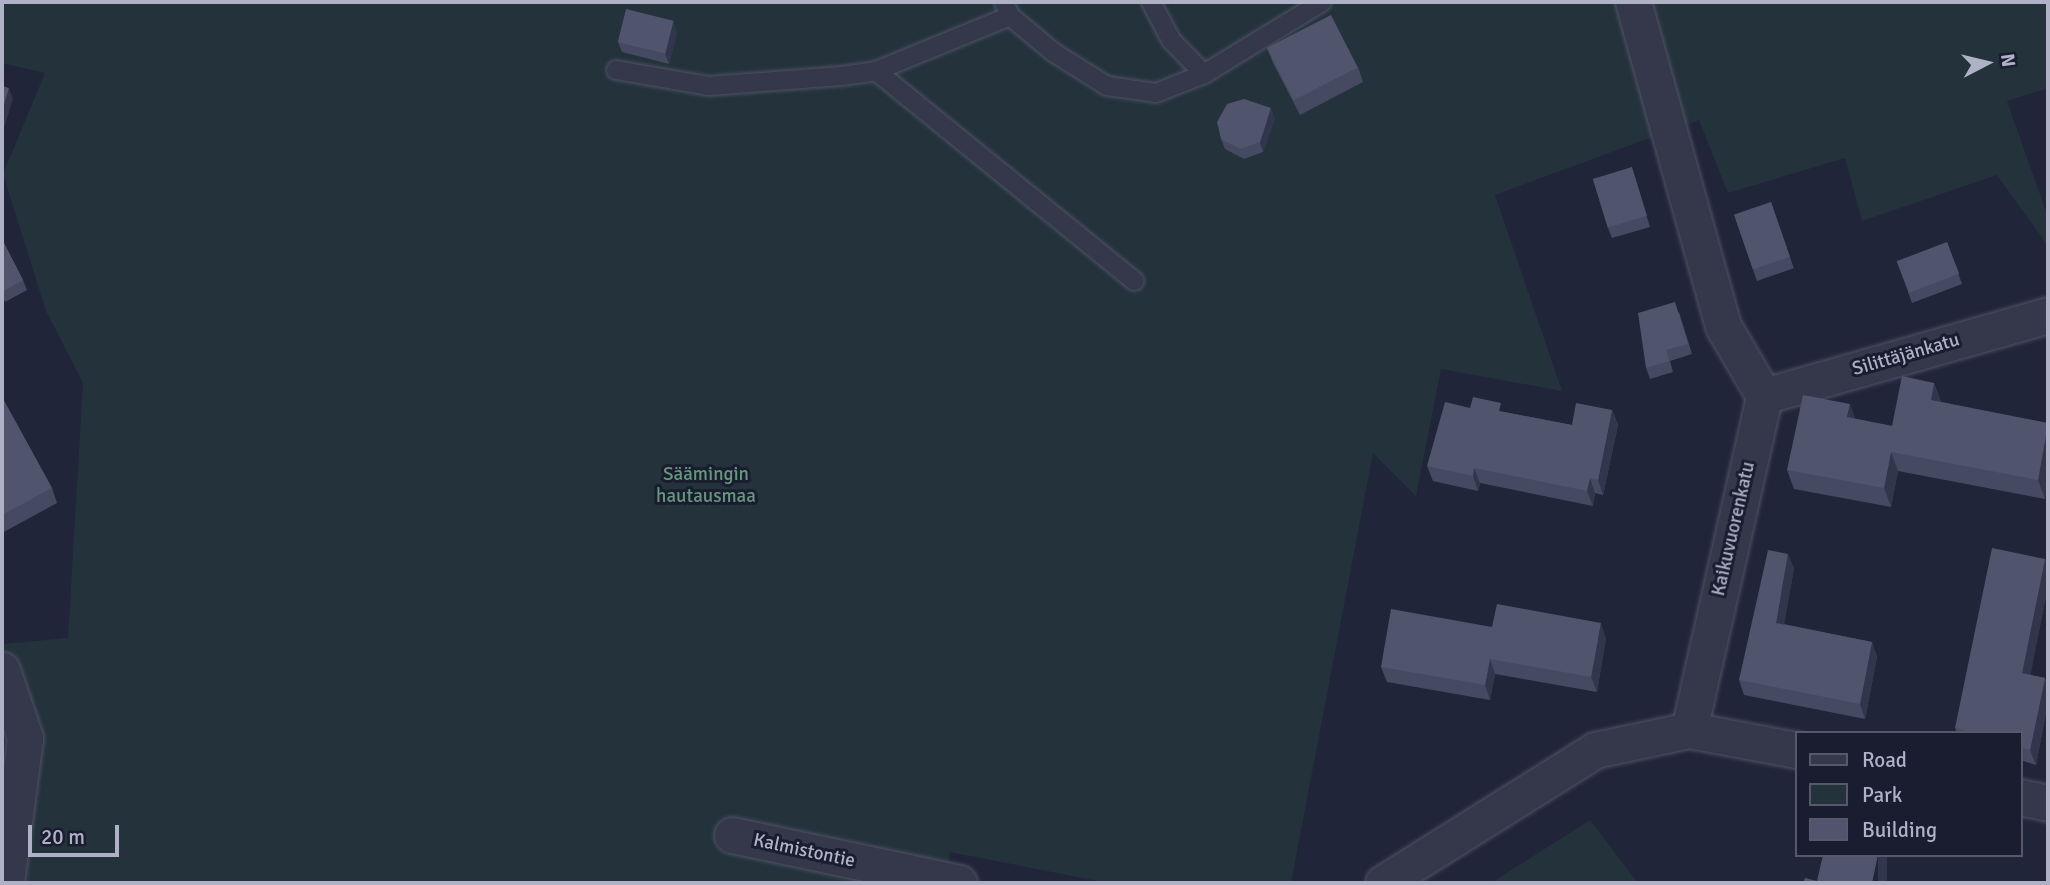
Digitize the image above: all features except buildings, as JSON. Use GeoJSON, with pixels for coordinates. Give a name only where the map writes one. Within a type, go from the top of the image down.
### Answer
{"type":"FeatureCollection","features":[{"type":"Feature","properties":{"kind":"street"},"geometry":{"type":"LineString","coordinates":[[1633,2],[1723,326],[1764,396]]}},
{"type":"Feature","properties":{"kind":"street","name":"Silittäjänkatu"},"geometry":{"type":"LineString","coordinates":[[1764,396],[2048,316]]}},
{"type":"Feature","properties":{"kind":"street","name":"Kaikuvuorenkatu"},"geometry":{"type":"LineString","coordinates":[[1689,730],[1764,396]]}},
{"type":"Feature","properties":{"kind":"street"},"geometry":{"type":"LineString","coordinates":[[2,670],[26,738],[6,883]]}},
{"type":"Feature","properties":{"kind":"street"},"geometry":{"type":"LineString","coordinates":[[1382,883],[1595,750],[1689,730],[1794,750]]}},
{"type":"Feature","properties":{"kind":"street"},"geometry":{"type":"LineString","coordinates":[[2022,797],[2048,803]]}},
{"type":"Feature","properties":{"kind":"street","name":"Kalmistontie"},"geometry":{"type":"LineString","coordinates":[[732,835],[958,883]]}},
{"type":"Feature","properties":{"kind":"lane"},"geometry":{"type":"LineString","coordinates":[[1151,2],[1171,40],[1204,74]]}},
{"type":"Feature","properties":{"kind":"lane"},"geometry":{"type":"LineString","coordinates":[[616,70],[709,86],[876,71],[1007,9],[1107,86],[1156,93],[1204,74],[1322,2]]}},
{"type":"Feature","properties":{"kind":"lane"},"geometry":{"type":"LineString","coordinates":[[876,71],[1134,281]]}},
{"type":"Feature","properties":{"kind":"green space","name":"Säämingin hautausmaa"},"geometry":{"type":"Polygon","coordinates":[[[2,2],[2048,2],[2048,88],[2007,101],[2048,217],[2048,246],[1997,175],[1862,221],[1845,158],[1728,193],[1699,120],[1495,195],[1562,391],[1441,369],[1416,496],[1373,453],[1291,883],[1108,883],[950,852],[945,883],[6,883],[25,738],[2,670],[2,644],[68,638],[83,383],[46,311],[3,174],[45,73],[2,63],[2,2]]]}},
{"type":"Feature","properties":{"kind":"green space"},"geometry":{"type":"Polygon","coordinates":[[[1590,820],[1638,883],[1491,883],[1590,820]]]}}]}
